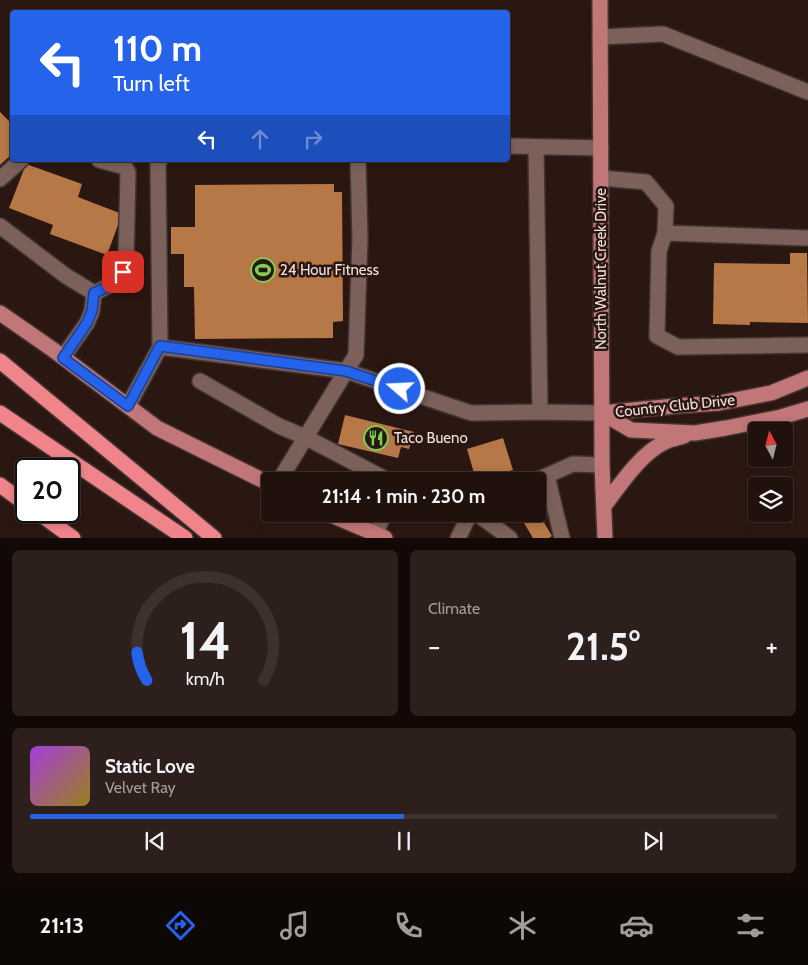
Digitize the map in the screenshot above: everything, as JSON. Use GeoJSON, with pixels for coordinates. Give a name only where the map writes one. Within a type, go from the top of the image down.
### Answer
{"type":"FeatureCollection","features":[{"type":"Feature","properties":{"kind":"highway"},"geometry":{"type":"LineString","coordinates":[[0,361],[214,538]]}},
{"type":"Feature","properties":{"kind":"highway"},"geometry":{"type":"LineString","coordinates":[[0,412],[185,538]]}},
{"type":"Feature","properties":{"kind":"highway"},"geometry":{"type":"LineString","coordinates":[[0,485],[15,496]]}},
{"type":"Feature","properties":{"kind":"highway"},"geometry":{"type":"LineString","coordinates":[[52,523],[73,538]]}},
{"type":"Feature","properties":{"kind":"main road","name":"North Walnut Creek Drive"},"geometry":{"type":"LineString","coordinates":[[600,0],[604,536]]}},
{"type":"Feature","properties":{"kind":"main road"},"geometry":{"type":"LineString","coordinates":[[0,313],[157,428],[261,480]]}},
{"type":"Feature","properties":{"kind":"main road","name":"Country Club Drive"},"geometry":{"type":"LineString","coordinates":[[602,413],[719,403],[771,393],[808,378]]}},
{"type":"Feature","properties":{"kind":"main road","name":"Country Club Drive"},"geometry":{"type":"LineString","coordinates":[[602,413],[631,430],[695,432],[781,417],[808,409]]}},
{"type":"Feature","properties":{"kind":"main road"},"geometry":{"type":"LineString","coordinates":[[604,506],[634,467],[650,452],[664,442],[695,432]]}},
{"type":"Feature","properties":{"kind":"main road"},"geometry":{"type":"LineString","coordinates":[[348,522],[380,536]]}},
{"type":"Feature","properties":{"kind":"lane"},"geometry":{"type":"LineString","coordinates":[[600,37],[663,34],[808,92]]}},
{"type":"Feature","properties":{"kind":"lane"},"geometry":{"type":"LineString","coordinates":[[510,146],[601,148]]}},
{"type":"Feature","properties":{"kind":"lane"},"geometry":{"type":"LineString","coordinates":[[536,147],[540,412]]}},
{"type":"Feature","properties":{"kind":"lane"},"geometry":{"type":"LineString","coordinates":[[0,179],[19,162]]}},
{"type":"Feature","properties":{"kind":"lane"},"geometry":{"type":"LineString","coordinates":[[94,293],[117,280],[123,272],[126,263],[128,172],[125,167],[106,162]]}},
{"type":"Feature","properties":{"kind":"lane"},"geometry":{"type":"LineString","coordinates":[[128,406],[160,346],[158,162]]}},
{"type":"Feature","properties":{"kind":"lane"},"geometry":{"type":"LineString","coordinates":[[284,472],[356,355],[360,239],[358,162]]}},
{"type":"Feature","properties":{"kind":"lane"},"geometry":{"type":"LineString","coordinates":[[601,178],[646,182],[666,206],[666,233],[659,250],[657,336],[678,347],[808,345]]}},
{"type":"Feature","properties":{"kind":"lane"},"geometry":{"type":"LineString","coordinates":[[0,226],[66,276],[94,293]]}},
{"type":"Feature","properties":{"kind":"lane"},"geometry":{"type":"LineString","coordinates":[[666,233],[808,238]]}},
{"type":"Feature","properties":{"kind":"lane"},"geometry":{"type":"LineString","coordinates":[[63,358],[87,323],[92,311],[94,293]]}},
{"type":"Feature","properties":{"kind":"lane"},"geometry":{"type":"LineString","coordinates":[[160,346],[346,371],[471,413],[602,413]]}},
{"type":"Feature","properties":{"kind":"lane"},"geometry":{"type":"LineString","coordinates":[[200,381],[279,426],[305,437],[372,472]]}},
{"type":"Feature","properties":{"kind":"lane"},"geometry":{"type":"LineString","coordinates":[[546,477],[573,464],[602,465]]}},
{"type":"Feature","properties":{"kind":"lane"},"geometry":{"type":"LineString","coordinates":[[546,493],[562,538]]}},
{"type":"Feature","properties":{"kind":"lane"},"geometry":{"type":"LineString","coordinates":[[380,536],[383,522]]}},
{"type":"Feature","properties":{"kind":"lane"},"geometry":{"type":"LineString","coordinates":[[458,538],[466,522]]}},
{"type":"Feature","properties":{"kind":"lane"},"geometry":{"type":"LineString","coordinates":[[489,522],[510,538]]}},
{"type":"Feature","properties":{"kind":"building"},"geometry":{"type":"Polygon","coordinates":[[[0,112],[10,122],[10,156],[0,165],[0,112]]]}},
{"type":"Feature","properties":{"kind":"building"},"geometry":{"type":"Polygon","coordinates":[[[26,164],[82,184],[78,197],[122,214],[107,255],[50,234],[53,225],[9,208],[26,164]]]}},
{"type":"Feature","properties":{"kind":"building","name":"24 Hour Fitness"},"geometry":{"type":"Polygon","coordinates":[[[334,184],[334,192],[342,192],[343,321],[333,322],[333,338],[195,339],[194,287],[184,287],[184,254],[171,254],[171,227],[195,227],[195,185],[334,184]]]}},
{"type":"Feature","properties":{"kind":"building"},"geometry":{"type":"Polygon","coordinates":[[[790,253],[807,253],[808,323],[750,322],[750,325],[713,324],[714,263],[790,264],[790,253]]]}},
{"type":"Feature","properties":{"kind":"building","name":"Taco Bueno"},"geometry":{"type":"Polygon","coordinates":[[[345,415],[414,432],[409,449],[401,447],[398,458],[338,444],[345,415]]]}},
{"type":"Feature","properties":{"kind":"building"},"geometry":{"type":"Polygon","coordinates":[[[503,438],[513,470],[506,472],[474,472],[467,449],[503,438]]]}},
{"type":"Feature","properties":{"kind":"building"},"geometry":{"type":"Polygon","coordinates":[[[523,522],[544,522],[552,536],[549,538],[533,538],[523,522]]]}},
{"type":"Feature","properties":{"kind":"place","name":"24 Hour Fitness"},"geometry":{"type":"Point","coordinates":[263,270]}},
{"type":"Feature","properties":{"kind":"place","name":"Taco Bueno"},"geometry":{"type":"Point","coordinates":[376,438]}},
{"type":"Feature","properties":{"kind":"route"},"geometry":{"type":"LineString","coordinates":[[123,272],[109,286],[94,293],[92,311],[87,323],[63,358],[128,406],[160,346],[346,371],[400,389]]}}]}
